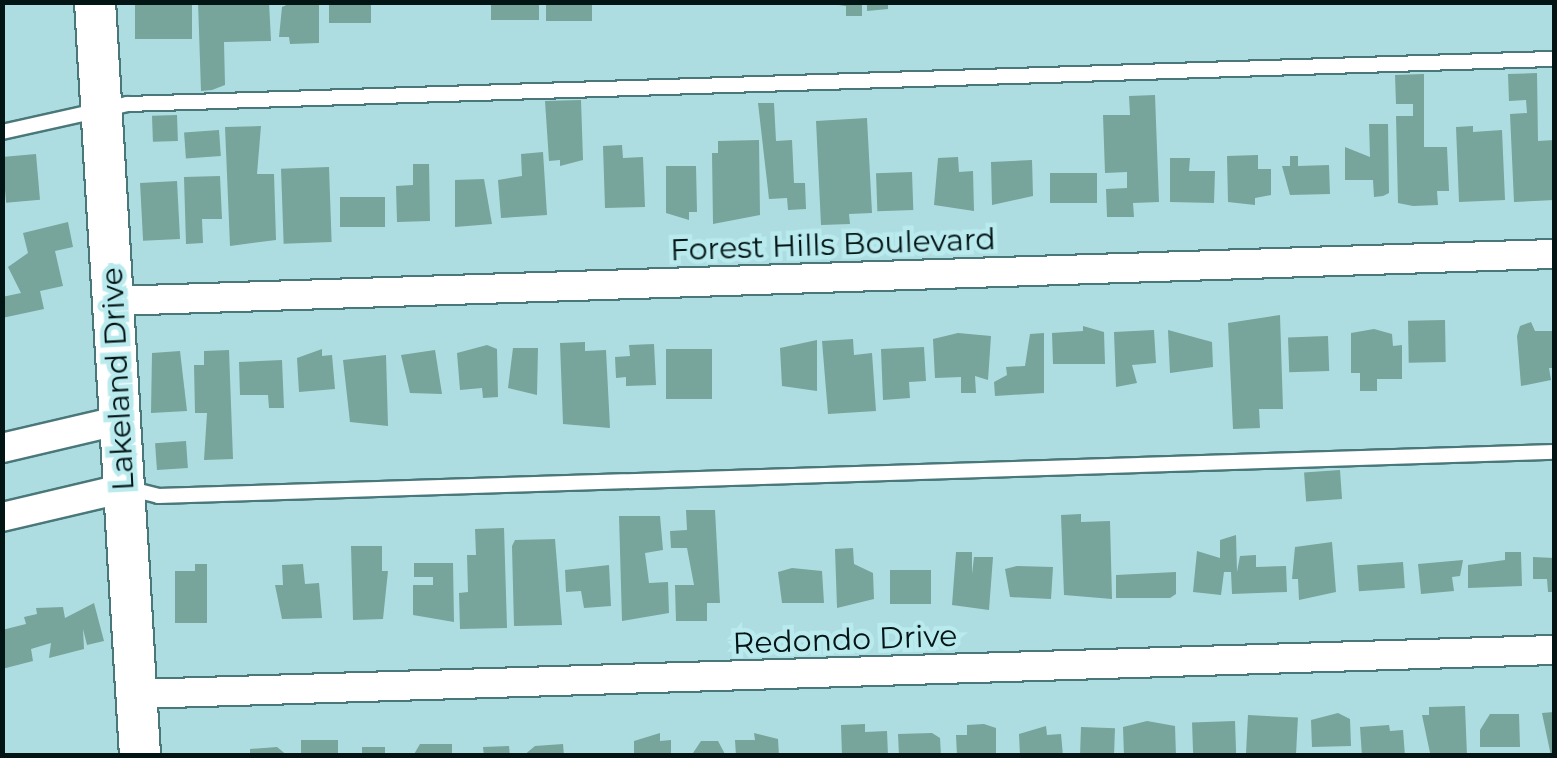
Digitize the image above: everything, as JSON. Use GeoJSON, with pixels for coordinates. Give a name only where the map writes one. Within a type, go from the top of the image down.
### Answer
{"type":"FeatureCollection","features":[{"type":"Feature","properties":{"kind":"street","name":"Lakeland Drive"},"geometry":{"type":"LineString","coordinates":[[96,2],[140,756]]}},
{"type":"Feature","properties":{"kind":"street","name":"Forest Hills Boulevard"},"geometry":{"type":"LineString","coordinates":[[113,301],[1554,254]]}},
{"type":"Feature","properties":{"kind":"street"},"geometry":{"type":"LineString","coordinates":[[2,448],[121,420]]}},
{"type":"Feature","properties":{"kind":"street"},"geometry":{"type":"LineString","coordinates":[[2,516],[124,488]]}},
{"type":"Feature","properties":{"kind":"street","name":"Redondo Drive"},"geometry":{"type":"LineString","coordinates":[[137,694],[1554,650]]}},
{"type":"Feature","properties":{"kind":"lane"},"geometry":{"type":"LineString","coordinates":[[2,132],[102,109],[1554,59]]}},
{"type":"Feature","properties":{"kind":"lane"},"geometry":{"type":"LineString","coordinates":[[124,488],[158,496],[1554,452]]}},
{"type":"Feature","properties":{"kind":"building"},"geometry":{"type":"Polygon","coordinates":[[[135,2],[192,2],[192,39],[135,39],[135,2]]]}},
{"type":"Feature","properties":{"kind":"building"},"geometry":{"type":"Polygon","coordinates":[[[198,2],[269,2],[271,41],[224,42],[225,85],[212,90],[201,91],[198,2]]]}},
{"type":"Feature","properties":{"kind":"building"},"geometry":{"type":"Polygon","coordinates":[[[293,2],[319,2],[319,43],[290,44],[289,37],[279,37],[282,7],[293,2]]]}},
{"type":"Feature","properties":{"kind":"building"},"geometry":{"type":"Polygon","coordinates":[[[329,2],[371,2],[371,23],[329,23],[329,2]]]}},
{"type":"Feature","properties":{"kind":"building"},"geometry":{"type":"Polygon","coordinates":[[[491,2],[539,2],[539,20],[491,20],[491,2]]]}},
{"type":"Feature","properties":{"kind":"building"},"geometry":{"type":"Polygon","coordinates":[[[546,2],[592,2],[592,21],[546,21],[546,2]]]}},
{"type":"Feature","properties":{"kind":"building"},"geometry":{"type":"Polygon","coordinates":[[[816,2],[862,2],[862,16],[846,16],[846,6],[816,2]]]}},
{"type":"Feature","properties":{"kind":"building"},"geometry":{"type":"Polygon","coordinates":[[[867,2],[888,2],[888,9],[867,11],[867,2]]]}},
{"type":"Feature","properties":{"kind":"building"},"geometry":{"type":"Polygon","coordinates":[[[1537,73],[1538,141],[1554,140],[1554,200],[1514,202],[1510,114],[1527,113],[1526,100],[1509,101],[1508,74],[1537,73]]]}},
{"type":"Feature","properties":{"kind":"building"},"geometry":{"type":"Polygon","coordinates":[[[1424,74],[1424,147],[1447,147],[1449,191],[1437,191],[1438,205],[1413,206],[1398,203],[1396,116],[1413,116],[1413,104],[1396,104],[1395,75],[1424,74]]]}},
{"type":"Feature","properties":{"kind":"building"},"geometry":{"type":"Polygon","coordinates":[[[1155,95],[1159,202],[1133,203],[1134,217],[1107,217],[1106,189],[1127,188],[1127,172],[1105,173],[1103,115],[1130,115],[1129,96],[1155,95]]]}},
{"type":"Feature","properties":{"kind":"building"},"geometry":{"type":"Polygon","coordinates":[[[581,100],[583,160],[560,166],[560,160],[549,161],[545,101],[581,100]]]}},
{"type":"Feature","properties":{"kind":"building"},"geometry":{"type":"Polygon","coordinates":[[[758,103],[774,103],[776,141],[792,140],[794,183],[805,183],[806,209],[788,210],[787,198],[769,199],[758,103]]]}},
{"type":"Feature","properties":{"kind":"building"},"geometry":{"type":"Polygon","coordinates":[[[177,115],[178,141],[153,142],[152,116],[177,115]]]}},
{"type":"Feature","properties":{"kind":"building"},"geometry":{"type":"Polygon","coordinates":[[[867,118],[872,213],[849,214],[850,224],[821,225],[816,121],[867,118]]]}},
{"type":"Feature","properties":{"kind":"building"},"geometry":{"type":"Polygon","coordinates":[[[1369,124],[1388,124],[1389,193],[1383,196],[1374,197],[1373,180],[1345,180],[1345,147],[1370,157],[1369,124]]]}},
{"type":"Feature","properties":{"kind":"building"},"geometry":{"type":"Polygon","coordinates":[[[261,126],[257,174],[274,174],[276,240],[230,246],[225,127],[261,126]]]}},
{"type":"Feature","properties":{"kind":"building"},"geometry":{"type":"Polygon","coordinates":[[[1473,126],[1473,132],[1502,130],[1505,200],[1459,202],[1456,127],[1473,126]]]}},
{"type":"Feature","properties":{"kind":"building"},"geometry":{"type":"Polygon","coordinates":[[[219,130],[221,156],[186,158],[184,132],[219,130]]]}},
{"type":"Feature","properties":{"kind":"building"},"geometry":{"type":"Polygon","coordinates":[[[759,140],[760,215],[713,224],[712,153],[718,153],[718,141],[759,140]]]}},
{"type":"Feature","properties":{"kind":"building"},"geometry":{"type":"Polygon","coordinates":[[[622,145],[623,158],[643,157],[645,207],[605,208],[603,146],[622,145]]]}},
{"type":"Feature","properties":{"kind":"building"},"geometry":{"type":"Polygon","coordinates":[[[543,152],[547,215],[501,218],[498,180],[522,176],[521,154],[543,152]]]}},
{"type":"Feature","properties":{"kind":"building"},"geometry":{"type":"Polygon","coordinates":[[[36,154],[40,200],[6,203],[2,157],[36,154]]]}},
{"type":"Feature","properties":{"kind":"building"},"geometry":{"type":"Polygon","coordinates":[[[1258,155],[1258,169],[1271,169],[1271,195],[1255,198],[1255,205],[1228,202],[1227,156],[1258,155]]]}},
{"type":"Feature","properties":{"kind":"building"},"geometry":{"type":"Polygon","coordinates":[[[1290,156],[1298,156],[1298,166],[1329,165],[1330,194],[1290,195],[1282,166],[1290,166],[1290,156]]]}},
{"type":"Feature","properties":{"kind":"building"},"geometry":{"type":"Polygon","coordinates":[[[958,157],[959,172],[973,171],[974,211],[934,205],[938,158],[958,157]]]}},
{"type":"Feature","properties":{"kind":"building"},"geometry":{"type":"Polygon","coordinates":[[[1170,158],[1190,158],[1189,171],[1215,171],[1214,203],[1170,202],[1170,158]]]}},
{"type":"Feature","properties":{"kind":"building"},"geometry":{"type":"Polygon","coordinates":[[[1032,160],[1033,196],[992,205],[991,162],[1032,160]]]}},
{"type":"Feature","properties":{"kind":"building"},"geometry":{"type":"Polygon","coordinates":[[[413,164],[429,164],[430,221],[397,222],[396,186],[413,185],[413,164]]]}},
{"type":"Feature","properties":{"kind":"building"},"geometry":{"type":"Polygon","coordinates":[[[666,166],[696,166],[697,212],[689,212],[689,220],[666,213],[666,166]]]}},
{"type":"Feature","properties":{"kind":"building"},"geometry":{"type":"Polygon","coordinates":[[[329,167],[332,242],[284,244],[281,169],[329,167]]]}},
{"type":"Feature","properties":{"kind":"building"},"geometry":{"type":"Polygon","coordinates":[[[912,172],[913,210],[877,211],[876,173],[912,172]]]}},
{"type":"Feature","properties":{"kind":"building"},"geometry":{"type":"Polygon","coordinates":[[[1050,173],[1097,173],[1097,203],[1050,203],[1050,173]]]}},
{"type":"Feature","properties":{"kind":"building"},"geometry":{"type":"Polygon","coordinates":[[[220,176],[222,219],[202,219],[203,243],[186,244],[184,177],[220,176]]]}},
{"type":"Feature","properties":{"kind":"building"},"geometry":{"type":"Polygon","coordinates":[[[484,179],[492,224],[455,227],[455,180],[484,179]]]}},
{"type":"Feature","properties":{"kind":"building"},"geometry":{"type":"Polygon","coordinates":[[[177,181],[180,239],[143,241],[140,183],[177,181]]]}},
{"type":"Feature","properties":{"kind":"building"},"geometry":{"type":"Polygon","coordinates":[[[340,197],[385,197],[385,227],[340,227],[340,197]]]}},
{"type":"Feature","properties":{"kind":"building"},"geometry":{"type":"Polygon","coordinates":[[[68,222],[73,247],[55,251],[63,286],[40,291],[44,309],[2,318],[2,297],[21,293],[8,267],[28,253],[23,233],[68,222]]]}},
{"type":"Feature","properties":{"kind":"building"},"geometry":{"type":"Polygon","coordinates":[[[1280,315],[1283,409],[1259,409],[1260,428],[1233,429],[1228,323],[1280,315]]]}},
{"type":"Feature","properties":{"kind":"building"},"geometry":{"type":"Polygon","coordinates":[[[1445,320],[1446,362],[1409,363],[1408,321],[1445,320]]]}},
{"type":"Feature","properties":{"kind":"building"},"geometry":{"type":"Polygon","coordinates":[[[1531,322],[1535,331],[1554,331],[1554,368],[1549,368],[1551,380],[1521,386],[1517,336],[1520,326],[1531,322]]]}},
{"type":"Feature","properties":{"kind":"building"},"geometry":{"type":"Polygon","coordinates":[[[1083,326],[1104,332],[1105,364],[1053,364],[1052,333],[1083,331],[1083,326]]]}},
{"type":"Feature","properties":{"kind":"building"},"geometry":{"type":"Polygon","coordinates":[[[1374,329],[1392,334],[1393,346],[1402,345],[1402,379],[1377,379],[1377,391],[1360,391],[1360,373],[1351,373],[1351,333],[1374,329]]]}},
{"type":"Feature","properties":{"kind":"building"},"geometry":{"type":"Polygon","coordinates":[[[1154,330],[1156,363],[1132,365],[1137,383],[1116,387],[1114,332],[1154,330]]]}},
{"type":"Feature","properties":{"kind":"building"},"geometry":{"type":"Polygon","coordinates":[[[1168,330],[1212,342],[1213,367],[1170,373],[1168,330]]]}},
{"type":"Feature","properties":{"kind":"building"},"geometry":{"type":"Polygon","coordinates":[[[958,333],[991,336],[988,380],[975,376],[976,393],[961,393],[961,377],[935,378],[933,339],[958,333]]]}},
{"type":"Feature","properties":{"kind":"building"},"geometry":{"type":"Polygon","coordinates":[[[1044,333],[1044,393],[995,396],[994,382],[1007,375],[1006,367],[1025,366],[1030,334],[1044,333]]]}},
{"type":"Feature","properties":{"kind":"building"},"geometry":{"type":"Polygon","coordinates":[[[1328,336],[1329,371],[1289,372],[1288,337],[1328,336]]]}},
{"type":"Feature","properties":{"kind":"building"},"geometry":{"type":"Polygon","coordinates":[[[853,339],[854,355],[872,353],[876,411],[828,414],[822,341],[853,339]]]}},
{"type":"Feature","properties":{"kind":"building"},"geometry":{"type":"Polygon","coordinates":[[[817,340],[817,391],[782,386],[780,348],[817,340]]]}},
{"type":"Feature","properties":{"kind":"building"},"geometry":{"type":"Polygon","coordinates":[[[585,342],[585,351],[606,350],[610,428],[563,424],[560,343],[585,342]]]}},
{"type":"Feature","properties":{"kind":"building"},"geometry":{"type":"Polygon","coordinates":[[[654,344],[656,385],[626,386],[626,377],[616,378],[615,357],[630,356],[629,345],[654,344]]]}},
{"type":"Feature","properties":{"kind":"building"},"geometry":{"type":"Polygon","coordinates":[[[487,345],[497,349],[498,397],[483,398],[482,388],[460,390],[457,353],[487,345]]]}},
{"type":"Feature","properties":{"kind":"building"},"geometry":{"type":"Polygon","coordinates":[[[924,347],[926,381],[909,382],[910,398],[883,400],[881,349],[924,347]]]}},
{"type":"Feature","properties":{"kind":"building"},"geometry":{"type":"Polygon","coordinates":[[[513,348],[538,348],[537,395],[508,388],[513,348]]]}},
{"type":"Feature","properties":{"kind":"building"},"geometry":{"type":"Polygon","coordinates":[[[322,349],[322,356],[332,355],[335,389],[299,392],[297,358],[322,349]]]}},
{"type":"Feature","properties":{"kind":"building"},"geometry":{"type":"Polygon","coordinates":[[[666,349],[712,349],[712,399],[666,399],[666,349]]]}},
{"type":"Feature","properties":{"kind":"building"},"geometry":{"type":"Polygon","coordinates":[[[229,350],[233,459],[204,460],[207,413],[195,413],[194,365],[204,365],[204,351],[229,350]]]}},
{"type":"Feature","properties":{"kind":"building"},"geometry":{"type":"Polygon","coordinates":[[[435,350],[442,394],[410,393],[401,355],[435,350]]]}},
{"type":"Feature","properties":{"kind":"building"},"geometry":{"type":"Polygon","coordinates":[[[180,351],[187,411],[151,413],[152,353],[180,351]]]}},
{"type":"Feature","properties":{"kind":"building"},"geometry":{"type":"Polygon","coordinates":[[[386,355],[388,426],[350,422],[343,360],[386,355]]]}},
{"type":"Feature","properties":{"kind":"building"},"geometry":{"type":"Polygon","coordinates":[[[282,360],[284,408],[269,408],[268,395],[240,395],[239,362],[282,360]]]}},
{"type":"Feature","properties":{"kind":"building"},"geometry":{"type":"Polygon","coordinates":[[[186,441],[188,468],[157,470],[155,443],[186,441]]]}},
{"type":"Feature","properties":{"kind":"building"},"geometry":{"type":"Polygon","coordinates":[[[1340,470],[1342,499],[1306,501],[1304,473],[1340,470]]]}},
{"type":"Feature","properties":{"kind":"building"},"geometry":{"type":"Polygon","coordinates":[[[686,510],[715,510],[720,603],[707,603],[707,621],[676,621],[675,585],[694,585],[687,548],[671,548],[670,531],[687,530],[686,510]]]}},
{"type":"Feature","properties":{"kind":"building"},"geometry":{"type":"Polygon","coordinates":[[[1081,514],[1081,522],[1110,521],[1112,599],[1064,595],[1061,515],[1081,514]]]}},
{"type":"Feature","properties":{"kind":"building"},"geometry":{"type":"Polygon","coordinates":[[[619,516],[660,516],[663,550],[645,553],[649,583],[668,582],[669,613],[622,621],[619,516]]]}},
{"type":"Feature","properties":{"kind":"building"},"geometry":{"type":"Polygon","coordinates":[[[504,528],[507,628],[460,629],[459,593],[468,592],[467,555],[476,555],[475,529],[504,528]]]}},
{"type":"Feature","properties":{"kind":"building"},"geometry":{"type":"Polygon","coordinates":[[[1236,535],[1237,572],[1240,556],[1256,555],[1256,567],[1286,566],[1287,592],[1232,594],[1231,572],[1224,572],[1221,595],[1193,592],[1197,551],[1220,558],[1220,540],[1236,535]]]}},
{"type":"Feature","properties":{"kind":"building"},"geometry":{"type":"Polygon","coordinates":[[[555,539],[562,625],[514,626],[512,546],[515,540],[555,539]]]}},
{"type":"Feature","properties":{"kind":"building"},"geometry":{"type":"Polygon","coordinates":[[[1332,542],[1336,592],[1299,600],[1298,579],[1292,579],[1295,547],[1332,542]]]}},
{"type":"Feature","properties":{"kind":"building"},"geometry":{"type":"Polygon","coordinates":[[[351,546],[382,546],[382,571],[388,571],[383,619],[353,620],[351,546]]]}},
{"type":"Feature","properties":{"kind":"building"},"geometry":{"type":"Polygon","coordinates":[[[853,548],[854,564],[873,573],[874,599],[837,608],[835,549],[853,548]]]}},
{"type":"Feature","properties":{"kind":"building"},"geometry":{"type":"Polygon","coordinates":[[[956,552],[972,552],[972,574],[974,557],[993,557],[989,610],[952,605],[956,552]]]}},
{"type":"Feature","properties":{"kind":"building"},"geometry":{"type":"Polygon","coordinates":[[[1505,552],[1521,552],[1522,586],[1468,588],[1468,565],[1505,560],[1505,552]]]}},
{"type":"Feature","properties":{"kind":"building"},"geometry":{"type":"Polygon","coordinates":[[[1533,557],[1554,558],[1554,592],[1548,592],[1547,579],[1533,579],[1533,557]]]}},
{"type":"Feature","properties":{"kind":"building"},"geometry":{"type":"Polygon","coordinates":[[[1463,560],[1460,576],[1452,577],[1454,591],[1421,594],[1418,564],[1463,560]]]}},
{"type":"Feature","properties":{"kind":"building"},"geometry":{"type":"Polygon","coordinates":[[[1403,562],[1405,588],[1359,591],[1357,565],[1403,562]]]}},
{"type":"Feature","properties":{"kind":"building"},"geometry":{"type":"Polygon","coordinates":[[[414,563],[453,563],[454,622],[413,615],[413,585],[433,585],[433,577],[414,577],[414,563]]]}},
{"type":"Feature","properties":{"kind":"building"},"geometry":{"type":"Polygon","coordinates":[[[195,564],[207,564],[207,623],[175,623],[175,571],[195,571],[195,564]]]}},
{"type":"Feature","properties":{"kind":"building"},"geometry":{"type":"Polygon","coordinates":[[[303,564],[305,584],[319,583],[322,618],[282,619],[275,585],[283,585],[282,565],[303,564]]]}},
{"type":"Feature","properties":{"kind":"building"},"geometry":{"type":"Polygon","coordinates":[[[609,565],[611,606],[584,608],[581,591],[566,592],[565,570],[609,565]]]}},
{"type":"Feature","properties":{"kind":"building"},"geometry":{"type":"Polygon","coordinates":[[[1053,567],[1051,599],[1010,597],[1005,569],[1053,567]]]}},
{"type":"Feature","properties":{"kind":"building"},"geometry":{"type":"Polygon","coordinates":[[[792,568],[822,571],[824,603],[782,603],[778,572],[792,568]]]}},
{"type":"Feature","properties":{"kind":"building"},"geometry":{"type":"Polygon","coordinates":[[[890,570],[931,570],[931,604],[890,604],[890,570]]]}},
{"type":"Feature","properties":{"kind":"building"},"geometry":{"type":"Polygon","coordinates":[[[1176,572],[1176,594],[1170,598],[1116,598],[1116,575],[1176,572]]]}},
{"type":"Feature","properties":{"kind":"building"},"geometry":{"type":"Polygon","coordinates":[[[94,603],[104,641],[87,645],[83,629],[84,649],[49,658],[51,643],[31,649],[33,661],[2,669],[2,630],[26,624],[24,617],[37,614],[36,608],[63,607],[65,618],[94,603]]]}},
{"type":"Feature","properties":{"kind":"building"},"geometry":{"type":"Polygon","coordinates":[[[1465,706],[1467,756],[1430,753],[1422,715],[1429,715],[1429,707],[1465,706]]]}},
{"type":"Feature","properties":{"kind":"building"},"geometry":{"type":"Polygon","coordinates":[[[1554,712],[1554,756],[1551,756],[1542,713],[1554,712]]]}},
{"type":"Feature","properties":{"kind":"building"},"geometry":{"type":"Polygon","coordinates":[[[1338,713],[1350,719],[1351,746],[1312,747],[1311,720],[1338,713]]]}},
{"type":"Feature","properties":{"kind":"building"},"geometry":{"type":"Polygon","coordinates":[[[1490,714],[1519,714],[1520,747],[1480,747],[1480,730],[1490,714]]]}},
{"type":"Feature","properties":{"kind":"building"},"geometry":{"type":"Polygon","coordinates":[[[1248,715],[1298,718],[1296,756],[1246,756],[1248,715]]]}},
{"type":"Feature","properties":{"kind":"building"},"geometry":{"type":"Polygon","coordinates":[[[1147,721],[1175,726],[1176,756],[1124,756],[1123,727],[1147,721]]]}},
{"type":"Feature","properties":{"kind":"building"},"geometry":{"type":"Polygon","coordinates":[[[1235,721],[1236,756],[1193,756],[1192,723],[1235,721]]]}},
{"type":"Feature","properties":{"kind":"building"},"geometry":{"type":"Polygon","coordinates":[[[865,724],[865,732],[887,731],[888,756],[842,756],[841,725],[865,724]]]}},
{"type":"Feature","properties":{"kind":"building"},"geometry":{"type":"Polygon","coordinates":[[[967,725],[996,728],[996,756],[957,756],[956,735],[967,735],[967,725]]]}},
{"type":"Feature","properties":{"kind":"building"},"geometry":{"type":"Polygon","coordinates":[[[1389,725],[1390,731],[1403,730],[1405,756],[1362,756],[1360,727],[1389,725]]]}},
{"type":"Feature","properties":{"kind":"building"},"geometry":{"type":"Polygon","coordinates":[[[1046,726],[1047,735],[1061,734],[1063,756],[1020,756],[1019,734],[1046,726]]]}},
{"type":"Feature","properties":{"kind":"building"},"geometry":{"type":"Polygon","coordinates":[[[1081,727],[1115,728],[1114,756],[1080,756],[1081,727]]]}},
{"type":"Feature","properties":{"kind":"building"},"geometry":{"type":"Polygon","coordinates":[[[660,733],[660,741],[671,740],[671,756],[634,756],[634,741],[660,733]]]}},
{"type":"Feature","properties":{"kind":"building"},"geometry":{"type":"Polygon","coordinates":[[[754,733],[778,739],[779,756],[736,756],[735,740],[755,740],[754,733]]]}},
{"type":"Feature","properties":{"kind":"building"},"geometry":{"type":"Polygon","coordinates":[[[932,733],[940,738],[941,756],[899,756],[898,734],[932,733]]]}},
{"type":"Feature","properties":{"kind":"building"},"geometry":{"type":"Polygon","coordinates":[[[301,740],[338,740],[338,756],[301,756],[301,740]]]}},
{"type":"Feature","properties":{"kind":"building"},"geometry":{"type":"Polygon","coordinates":[[[701,741],[718,741],[726,756],[691,756],[701,741]]]}},
{"type":"Feature","properties":{"kind":"building"},"geometry":{"type":"Polygon","coordinates":[[[420,744],[452,744],[452,756],[413,756],[420,744]]]}},
{"type":"Feature","properties":{"kind":"building"},"geometry":{"type":"Polygon","coordinates":[[[563,744],[564,756],[523,756],[535,746],[563,744]]]}},
{"type":"Feature","properties":{"kind":"building"},"geometry":{"type":"Polygon","coordinates":[[[509,746],[510,756],[484,756],[483,747],[509,746]]]}},
{"type":"Feature","properties":{"kind":"building"},"geometry":{"type":"Polygon","coordinates":[[[277,747],[288,756],[250,756],[250,749],[277,747]]]}},
{"type":"Feature","properties":{"kind":"building"},"geometry":{"type":"Polygon","coordinates":[[[362,747],[385,747],[385,756],[362,756],[362,747]]]}}]}
